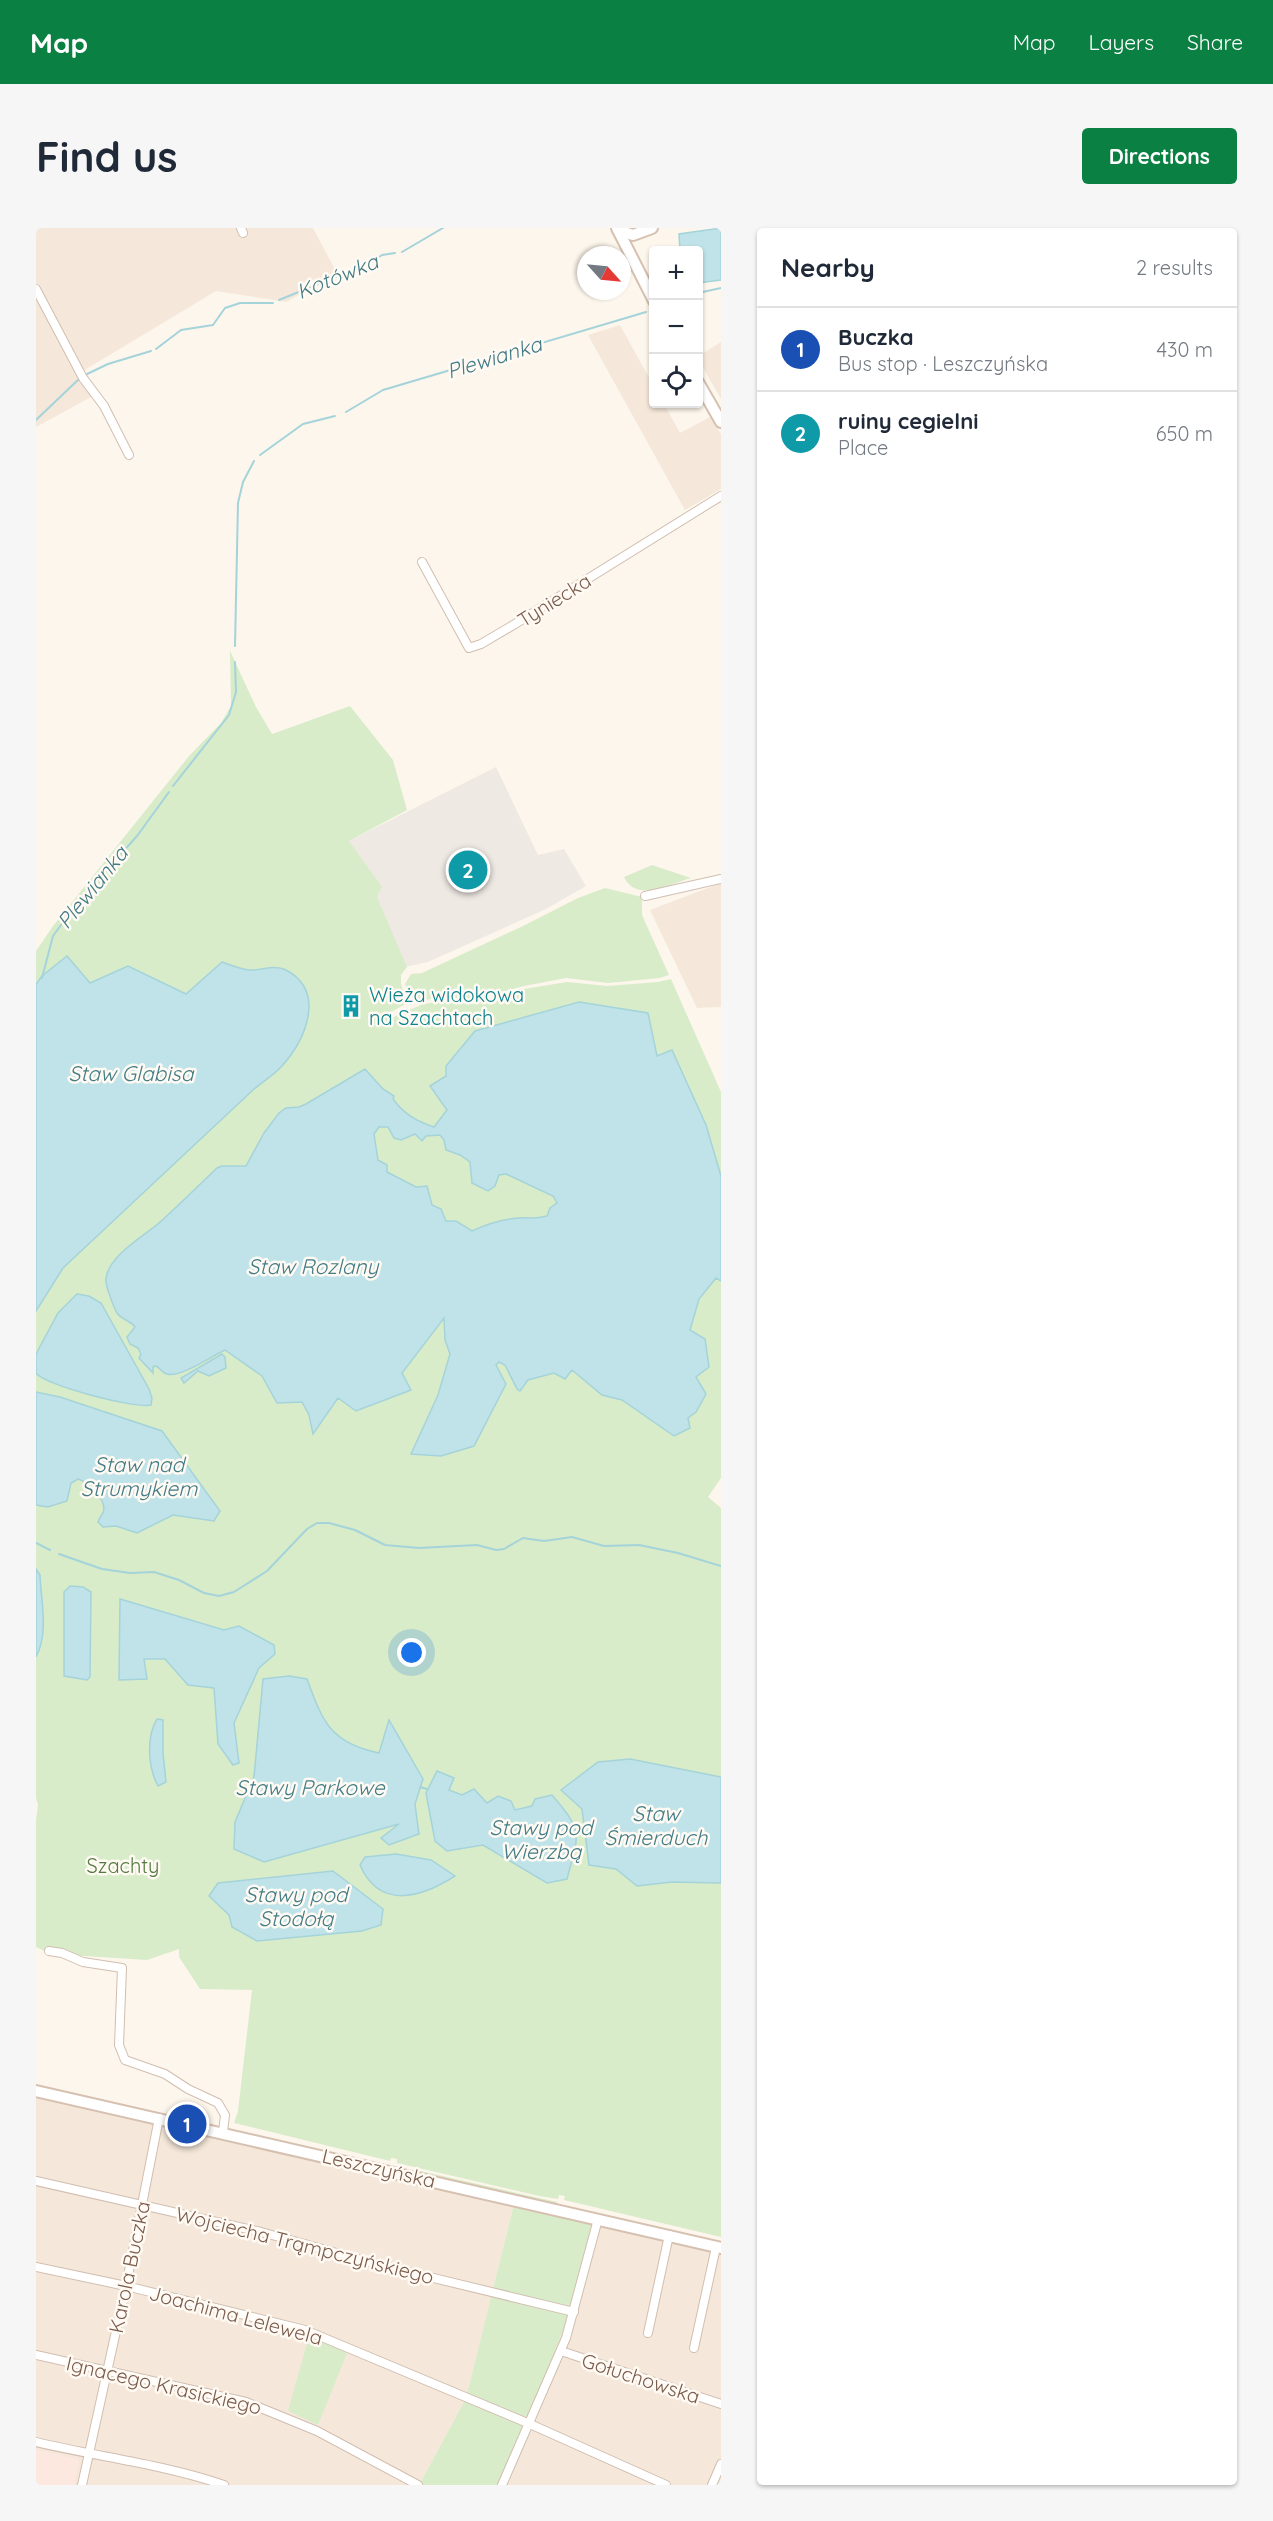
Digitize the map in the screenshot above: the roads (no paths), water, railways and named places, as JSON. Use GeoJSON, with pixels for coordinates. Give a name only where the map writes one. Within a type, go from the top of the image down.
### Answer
{"type":"FeatureCollection","features":[{"type":"Feature","properties":{"kind":"street"},"geometry":{"type":"LineString","coordinates":[[631,250],[632,243],[640,234],[652,228]]}},
{"type":"Feature","properties":{"kind":"street"},"geometry":{"type":"LineString","coordinates":[[622,232],[640,234]]}},
{"type":"Feature","properties":{"kind":"street"},"geometry":{"type":"LineString","coordinates":[[631,258],[653,300]]}},
{"type":"Feature","properties":{"kind":"street"},"geometry":{"type":"LineString","coordinates":[[36,289],[83,378],[104,406],[129,455]]}},
{"type":"Feature","properties":{"kind":"street"},"geometry":{"type":"LineString","coordinates":[[703,389],[721,422]]}},
{"type":"Feature","properties":{"kind":"street","name":"Tyniecka"},"geometry":{"type":"LineString","coordinates":[[422,562],[469,648],[482,644],[721,496]]}},
{"type":"Feature","properties":{"kind":"street"},"geometry":{"type":"LineString","coordinates":[[645,896],[721,879]]}},
{"type":"Feature","properties":{"kind":"street"},"geometry":{"type":"LineString","coordinates":[[48,1951],[95,1964],[122,1968],[119,2045],[125,2060],[165,2074],[188,2089],[218,2103],[225,2115],[223,2133]]}},
{"type":"Feature","properties":{"kind":"street","name":"Leszczyńska"},"geometry":{"type":"LineString","coordinates":[[36,2091],[718,2247]]}},
{"type":"Feature","properties":{"kind":"street","name":"Karola Buczka"},"geometry":{"type":"LineString","coordinates":[[82,2485],[126,2286],[159,2118]]}},
{"type":"Feature","properties":{"kind":"street","name":"Wojciecha Trąmpczyńskiego"},"geometry":{"type":"LineString","coordinates":[[36,2181],[261,2232],[384,2266],[574,2312]]}},
{"type":"Feature","properties":{"kind":"street"},"geometry":{"type":"LineString","coordinates":[[502,2485],[561,2351],[574,2312],[598,2219]]}},
{"type":"Feature","properties":{"kind":"street"},"geometry":{"type":"LineString","coordinates":[[648,2333],[669,2235]]}},
{"type":"Feature","properties":{"kind":"street"},"geometry":{"type":"LineString","coordinates":[[694,2348],[718,2247]]}},
{"type":"Feature","properties":{"kind":"street","name":"Joachima Lelewela"},"geometry":{"type":"LineString","coordinates":[[36,2267],[126,2286],[305,2330],[530,2424],[666,2485]]}},
{"type":"Feature","properties":{"kind":"street","name":"Gołuchowska"},"geometry":{"type":"LineString","coordinates":[[561,2351],[721,2404]]}},
{"type":"Feature","properties":{"kind":"street","name":"Ignacego Krasickiego"},"geometry":{"type":"LineString","coordinates":[[36,2355],[246,2402],[317,2431],[418,2485]]}},
{"type":"Feature","properties":{"kind":"street"},"geometry":{"type":"LineString","coordinates":[[36,2442],[168,2470],[224,2485]]}},
{"type":"Feature","properties":{"kind":"street"},"geometry":{"type":"LineString","coordinates":[[712,2485],[721,2464]]}},
{"type":"Feature","properties":{"kind":"water"},"geometry":{"type":"Polygon","coordinates":[[[721,228],[721,280],[703,282],[703,246],[680,246],[679,234],[721,228]]]}},
{"type":"Feature","properties":{"kind":"water","name":"Staw Glabisa"},"geometry":{"type":"Polygon","coordinates":[[[67,956],[90,983],[128,966],[186,994],[222,962],[249,970],[281,968],[299,979],[306,991],[309,1003],[308,1017],[298,1043],[282,1066],[253,1090],[63,1268],[36,1311],[36,984],[42,976],[67,956]]]}},
{"type":"Feature","properties":{"kind":"water","name":"Staw Rozlany"},"geometry":{"type":"Polygon","coordinates":[[[579,1002],[648,1013],[657,1056],[672,1050],[706,1125],[721,1176],[721,1281],[716,1278],[699,1299],[690,1330],[705,1339],[709,1367],[696,1377],[706,1394],[696,1412],[688,1418],[690,1428],[674,1436],[622,1400],[602,1395],[572,1370],[565,1379],[554,1373],[528,1380],[520,1391],[505,1365],[499,1362],[496,1365],[506,1384],[474,1446],[441,1456],[411,1454],[438,1395],[450,1354],[445,1340],[444,1318],[402,1373],[411,1390],[356,1411],[338,1398],[313,1434],[309,1415],[302,1402],[277,1403],[262,1376],[225,1350],[180,1373],[167,1374],[156,1366],[153,1367],[153,1373],[139,1358],[141,1354],[138,1348],[130,1344],[127,1337],[135,1327],[117,1313],[108,1291],[106,1279],[113,1262],[136,1240],[159,1223],[217,1168],[246,1166],[264,1133],[279,1113],[286,1108],[306,1104],[365,1069],[383,1089],[394,1096],[393,1099],[406,1113],[434,1127],[447,1110],[430,1086],[446,1076],[446,1066],[475,1031],[579,1002]],[[379,1127],[374,1134],[378,1160],[387,1165],[387,1172],[416,1187],[427,1186],[432,1205],[441,1209],[446,1221],[456,1221],[472,1231],[507,1219],[547,1216],[550,1208],[557,1203],[553,1196],[506,1174],[499,1175],[495,1186],[488,1191],[472,1183],[470,1162],[446,1150],[444,1140],[440,1135],[426,1136],[422,1141],[415,1134],[401,1140],[394,1138],[388,1127],[379,1127]]]}},
{"type":"Feature","properties":{"kind":"water"},"geometry":{"type":"Polygon","coordinates":[[[77,1294],[89,1296],[101,1303],[149,1389],[152,1398],[151,1405],[127,1403],[90,1395],[55,1384],[36,1373],[36,1354],[58,1313],[77,1294]]]}},
{"type":"Feature","properties":{"kind":"water"},"geometry":{"type":"Polygon","coordinates":[[[222,1354],[225,1357],[226,1368],[209,1376],[198,1371],[184,1383],[181,1378],[222,1354]]]}},
{"type":"Feature","properties":{"kind":"water","name":"Staw nad Strumykiem"},"geometry":{"type":"Polygon","coordinates":[[[36,1392],[60,1397],[162,1431],[220,1511],[214,1521],[173,1515],[137,1533],[116,1526],[103,1527],[98,1522],[104,1508],[100,1497],[92,1488],[78,1479],[71,1483],[67,1501],[48,1507],[36,1505],[36,1392]]]}},
{"type":"Feature","properties":{"kind":"water"},"geometry":{"type":"Polygon","coordinates":[[[36,1569],[40,1575],[43,1627],[40,1648],[36,1657],[36,1569]]]}},
{"type":"Feature","properties":{"kind":"water"},"geometry":{"type":"Polygon","coordinates":[[[70,1586],[83,1587],[91,1592],[90,1677],[87,1680],[64,1676],[64,1592],[70,1586]]]}},
{"type":"Feature","properties":{"kind":"water","name":"Stawy Parkowe"},"geometry":{"type":"Polygon","coordinates":[[[120,1599],[224,1630],[239,1626],[274,1645],[275,1654],[259,1668],[234,1723],[239,1763],[233,1765],[218,1744],[214,1688],[188,1685],[165,1659],[144,1659],[147,1679],[119,1680],[120,1599]]]}},
{"type":"Feature","properties":{"kind":"water","name":"Stawy Parkowe"},"geometry":{"type":"Polygon","coordinates":[[[289,1676],[307,1679],[318,1708],[331,1729],[339,1737],[363,1749],[379,1753],[389,1720],[423,1779],[415,1804],[419,1834],[389,1845],[381,1838],[399,1824],[264,1862],[234,1849],[235,1822],[254,1777],[263,1679],[289,1676]]]}},
{"type":"Feature","properties":{"kind":"water"},"geometry":{"type":"Polygon","coordinates":[[[157,1719],[163,1720],[166,1782],[158,1786],[150,1762],[151,1735],[157,1719]]]}},
{"type":"Feature","properties":{"kind":"water","name":"Staw Śmierduch"},"geometry":{"type":"Polygon","coordinates":[[[630,1759],[721,1777],[721,1883],[672,1882],[637,1886],[616,1869],[589,1865],[582,1809],[561,1790],[598,1762],[630,1759]]]}},
{"type":"Feature","properties":{"kind":"water","name":"Stawy pod Wierzbą"},"geometry":{"type":"Polygon","coordinates":[[[437,1771],[454,1778],[449,1790],[462,1795],[474,1789],[487,1803],[498,1796],[511,1801],[515,1810],[532,1806],[535,1799],[552,1795],[570,1817],[576,1834],[567,1879],[547,1883],[483,1845],[447,1851],[435,1841],[426,1793],[437,1771]]]}},
{"type":"Feature","properties":{"kind":"water","name":"Stawy pod Stodołą"},"geometry":{"type":"Polygon","coordinates":[[[396,1854],[431,1860],[455,1876],[429,1890],[416,1894],[403,1896],[390,1894],[368,1880],[360,1865],[365,1857],[396,1854]]]}},
{"type":"Feature","properties":{"kind":"water","name":"Stawy pod Stodołą"},"geometry":{"type":"Polygon","coordinates":[[[333,1871],[383,1909],[381,1925],[362,1931],[257,1941],[232,1927],[229,1915],[209,1896],[218,1883],[333,1871]]]}},
{"type":"Feature","properties":{"kind":"waterway","name":"Kotówka"},"geometry":{"type":"LineString","coordinates":[[402,252],[443,228]]}},
{"type":"Feature","properties":{"kind":"waterway","name":"Kotówka"},"geometry":{"type":"LineString","coordinates":[[279,300],[372,262],[382,255],[395,253]]}},
{"type":"Feature","properties":{"kind":"waterway","name":"Plewianka"},"geometry":{"type":"LineString","coordinates":[[703,292],[721,288]]}},
{"type":"Feature","properties":{"kind":"waterway","name":"Kotówka"},"geometry":{"type":"LineString","coordinates":[[156,349],[181,330],[213,325],[225,308],[240,303],[273,303]]}},
{"type":"Feature","properties":{"kind":"waterway","name":"Plewianka"},"geometry":{"type":"LineString","coordinates":[[346,412],[383,390],[646,312]]}},
{"type":"Feature","properties":{"kind":"waterway","name":"Kotówka"},"geometry":{"type":"LineString","coordinates":[[85,375],[108,364],[151,351]]}},
{"type":"Feature","properties":{"kind":"waterway","name":"Kotówka"},"geometry":{"type":"LineString","coordinates":[[36,420],[79,379]]}},
{"type":"Feature","properties":{"kind":"waterway","name":"Plewianka"},"geometry":{"type":"LineString","coordinates":[[260,455],[303,424],[335,416]]}},
{"type":"Feature","properties":{"kind":"waterway","name":"Plewianka"},"geometry":{"type":"LineString","coordinates":[[235,646],[238,503],[243,482],[254,461]]}},
{"type":"Feature","properties":{"kind":"waterway","name":"Plewianka"},"geometry":{"type":"LineString","coordinates":[[173,786],[229,715],[236,692],[235,662]]}},
{"type":"Feature","properties":{"kind":"waterway","name":"Plewianka"},"geometry":{"type":"LineString","coordinates":[[42,978],[53,936],[77,903],[137,836],[169,792]]}},
{"type":"Feature","properties":{"kind":"waterway"},"geometry":{"type":"LineString","coordinates":[[59,1554],[102,1569],[130,1573],[154,1572],[179,1580],[204,1593],[219,1596],[234,1592],[267,1571],[307,1529],[317,1523],[329,1523],[355,1530],[385,1545],[419,1548],[477,1545],[496,1550],[504,1549],[523,1538],[544,1541],[572,1537],[604,1546],[639,1545],[678,1553],[721,1566]]}},
{"type":"Feature","properties":{"kind":"waterway"},"geometry":{"type":"LineString","coordinates":[[36,1543],[50,1550]]}},
{"type":"Feature","properties":{"kind":"waterway"},"geometry":{"type":"LineString","coordinates":[[420,1787],[427,1789]]}},
{"type":"Feature","properties":{"kind":"place","name":"ruiny cegielni"},"geometry":{"type":"Point","coordinates":[468,870]}},
{"type":"Feature","properties":{"kind":"place","name":"Wieża widokowa na Szachtach"},"geometry":{"type":"Point","coordinates":[351,1006]}},
{"type":"Feature","properties":{"kind":"place","name":"Buczka"},"geometry":{"type":"Point","coordinates":[187,2124]}},
{"type":"Feature","properties":{"kind":"park label","name":"Szachty"},"geometry":{"type":"Point","coordinates":[123,1865]}}]}
